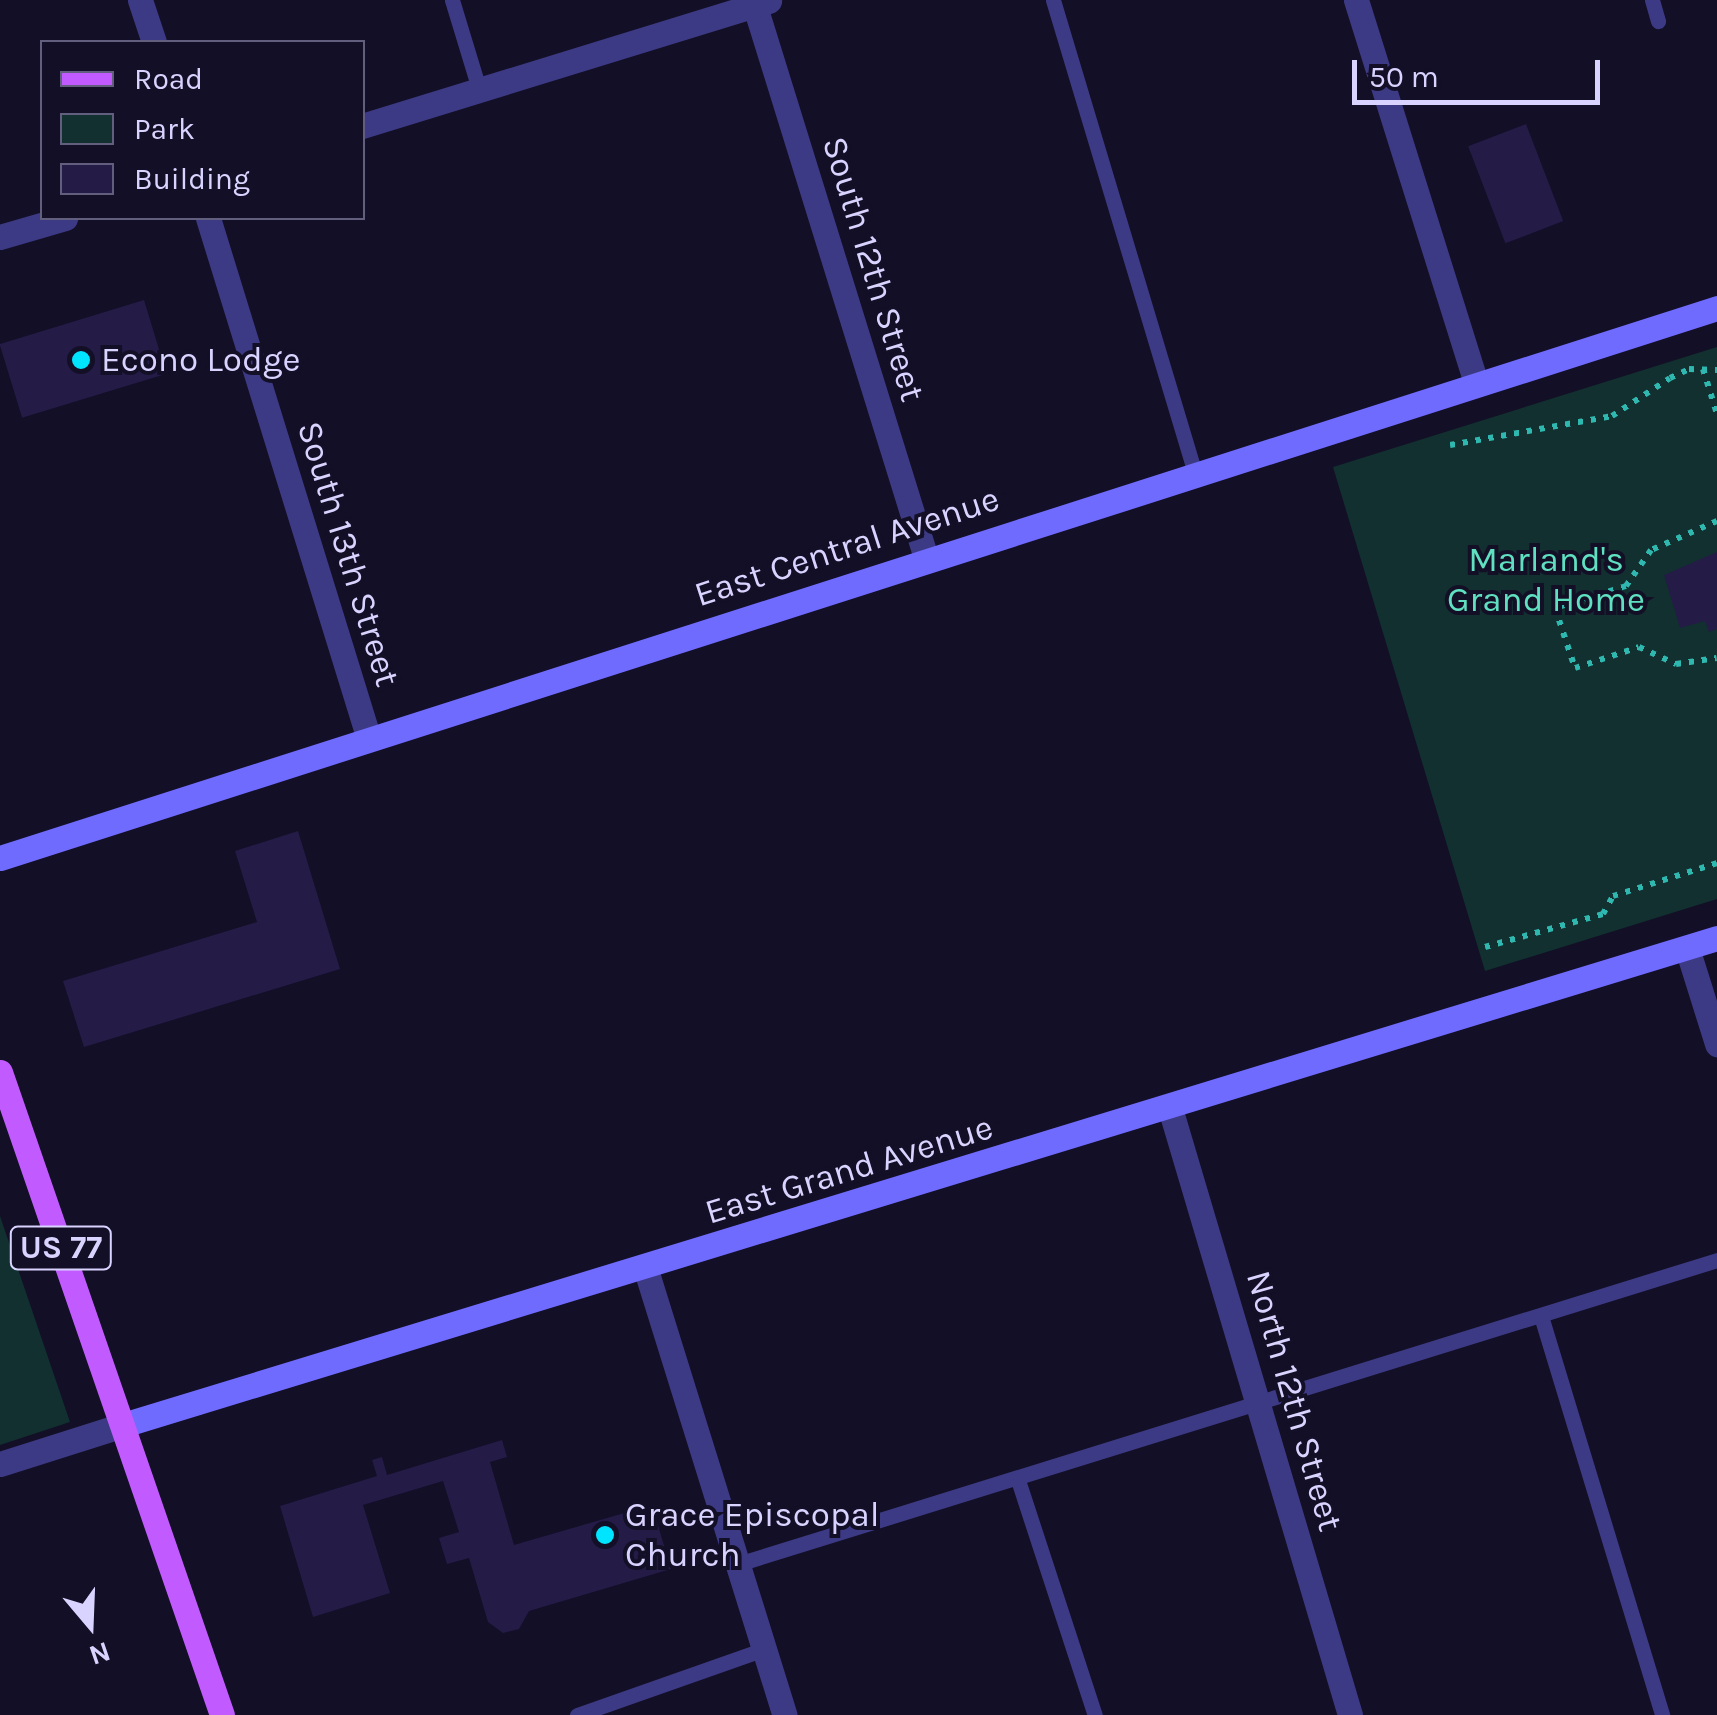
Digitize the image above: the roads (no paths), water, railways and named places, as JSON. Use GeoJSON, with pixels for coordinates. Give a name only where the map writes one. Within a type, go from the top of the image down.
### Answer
{"type":"FeatureCollection","features":[{"type":"Feature","properties":{"kind":"main road","name":"US 77"},"geometry":{"type":"LineString","coordinates":[[0,1072],[222,1715]]}},
{"type":"Feature","properties":{"kind":"street"},"geometry":{"type":"LineString","coordinates":[[140,0],[153,40]]}},
{"type":"Feature","properties":{"kind":"street"},"geometry":{"type":"LineString","coordinates":[[1356,0],[1476,384]]}},
{"type":"Feature","properties":{"kind":"street"},"geometry":{"type":"LineString","coordinates":[[365,125],[760,2]]}},
{"type":"Feature","properties":{"kind":"street","name":"South 12th Street"},"geometry":{"type":"LineString","coordinates":[[760,2],[926,558]]}},
{"type":"Feature","properties":{"kind":"street"},"geometry":{"type":"LineString","coordinates":[[0,237],[58,220]]}},
{"type":"Feature","properties":{"kind":"street","name":"South 13th Street"},"geometry":{"type":"LineString","coordinates":[[209,220],[368,738]]}},
{"type":"Feature","properties":{"kind":"street","name":"East Central Avenue"},"geometry":{"type":"LineString","coordinates":[[0,858],[926,558],[1717,308]]}},
{"type":"Feature","properties":{"kind":"street","name":"East Grand Avenue"},"geometry":{"type":"LineString","coordinates":[[0,1464],[646,1270],[1717,938]]}},
{"type":"Feature","properties":{"kind":"street"},"geometry":{"type":"LineString","coordinates":[[1688,948],[1717,1044]]}},
{"type":"Feature","properties":{"kind":"street","name":"North 12th Street"},"geometry":{"type":"LineString","coordinates":[[1170,1108],[1350,1715]]}},
{"type":"Feature","properties":{"kind":"street"},"geometry":{"type":"LineString","coordinates":[[646,1270],[785,1715]]}},
{"type":"Feature","properties":{"kind":"lane"},"geometry":{"type":"LineString","coordinates":[[452,0],[479,89]]}},
{"type":"Feature","properties":{"kind":"lane"},"geometry":{"type":"LineString","coordinates":[[1052,0],[1195,473]]}},
{"type":"Feature","properties":{"kind":"lane"},"geometry":{"type":"LineString","coordinates":[[1652,0],[1658,21]]}},
{"type":"Feature","properties":{"kind":"lane"},"geometry":{"type":"LineString","coordinates":[[738,1564],[1258,1407],[1717,1260]]}},
{"type":"Feature","properties":{"kind":"lane"},"geometry":{"type":"LineString","coordinates":[[1541,1316],[1662,1715]]}},
{"type":"Feature","properties":{"kind":"lane"},"geometry":{"type":"LineString","coordinates":[[1018,1480],[1095,1715]]}},
{"type":"Feature","properties":{"kind":"lane"},"geometry":{"type":"LineString","coordinates":[[577,1715],[764,1649]]}},
{"type":"Feature","properties":{"kind":"place","name":"Econo Lodge"},"geometry":{"type":"Point","coordinates":[81,360]}},
{"type":"Feature","properties":{"kind":"place","name":"Grace Episcopal Church"},"geometry":{"type":"Point","coordinates":[605,1535]}},
{"type":"Feature","properties":{"kind":"park label","name":"Marland's Grand Home"},"geometry":{"type":"Point","coordinates":[1546,580]}}]}
